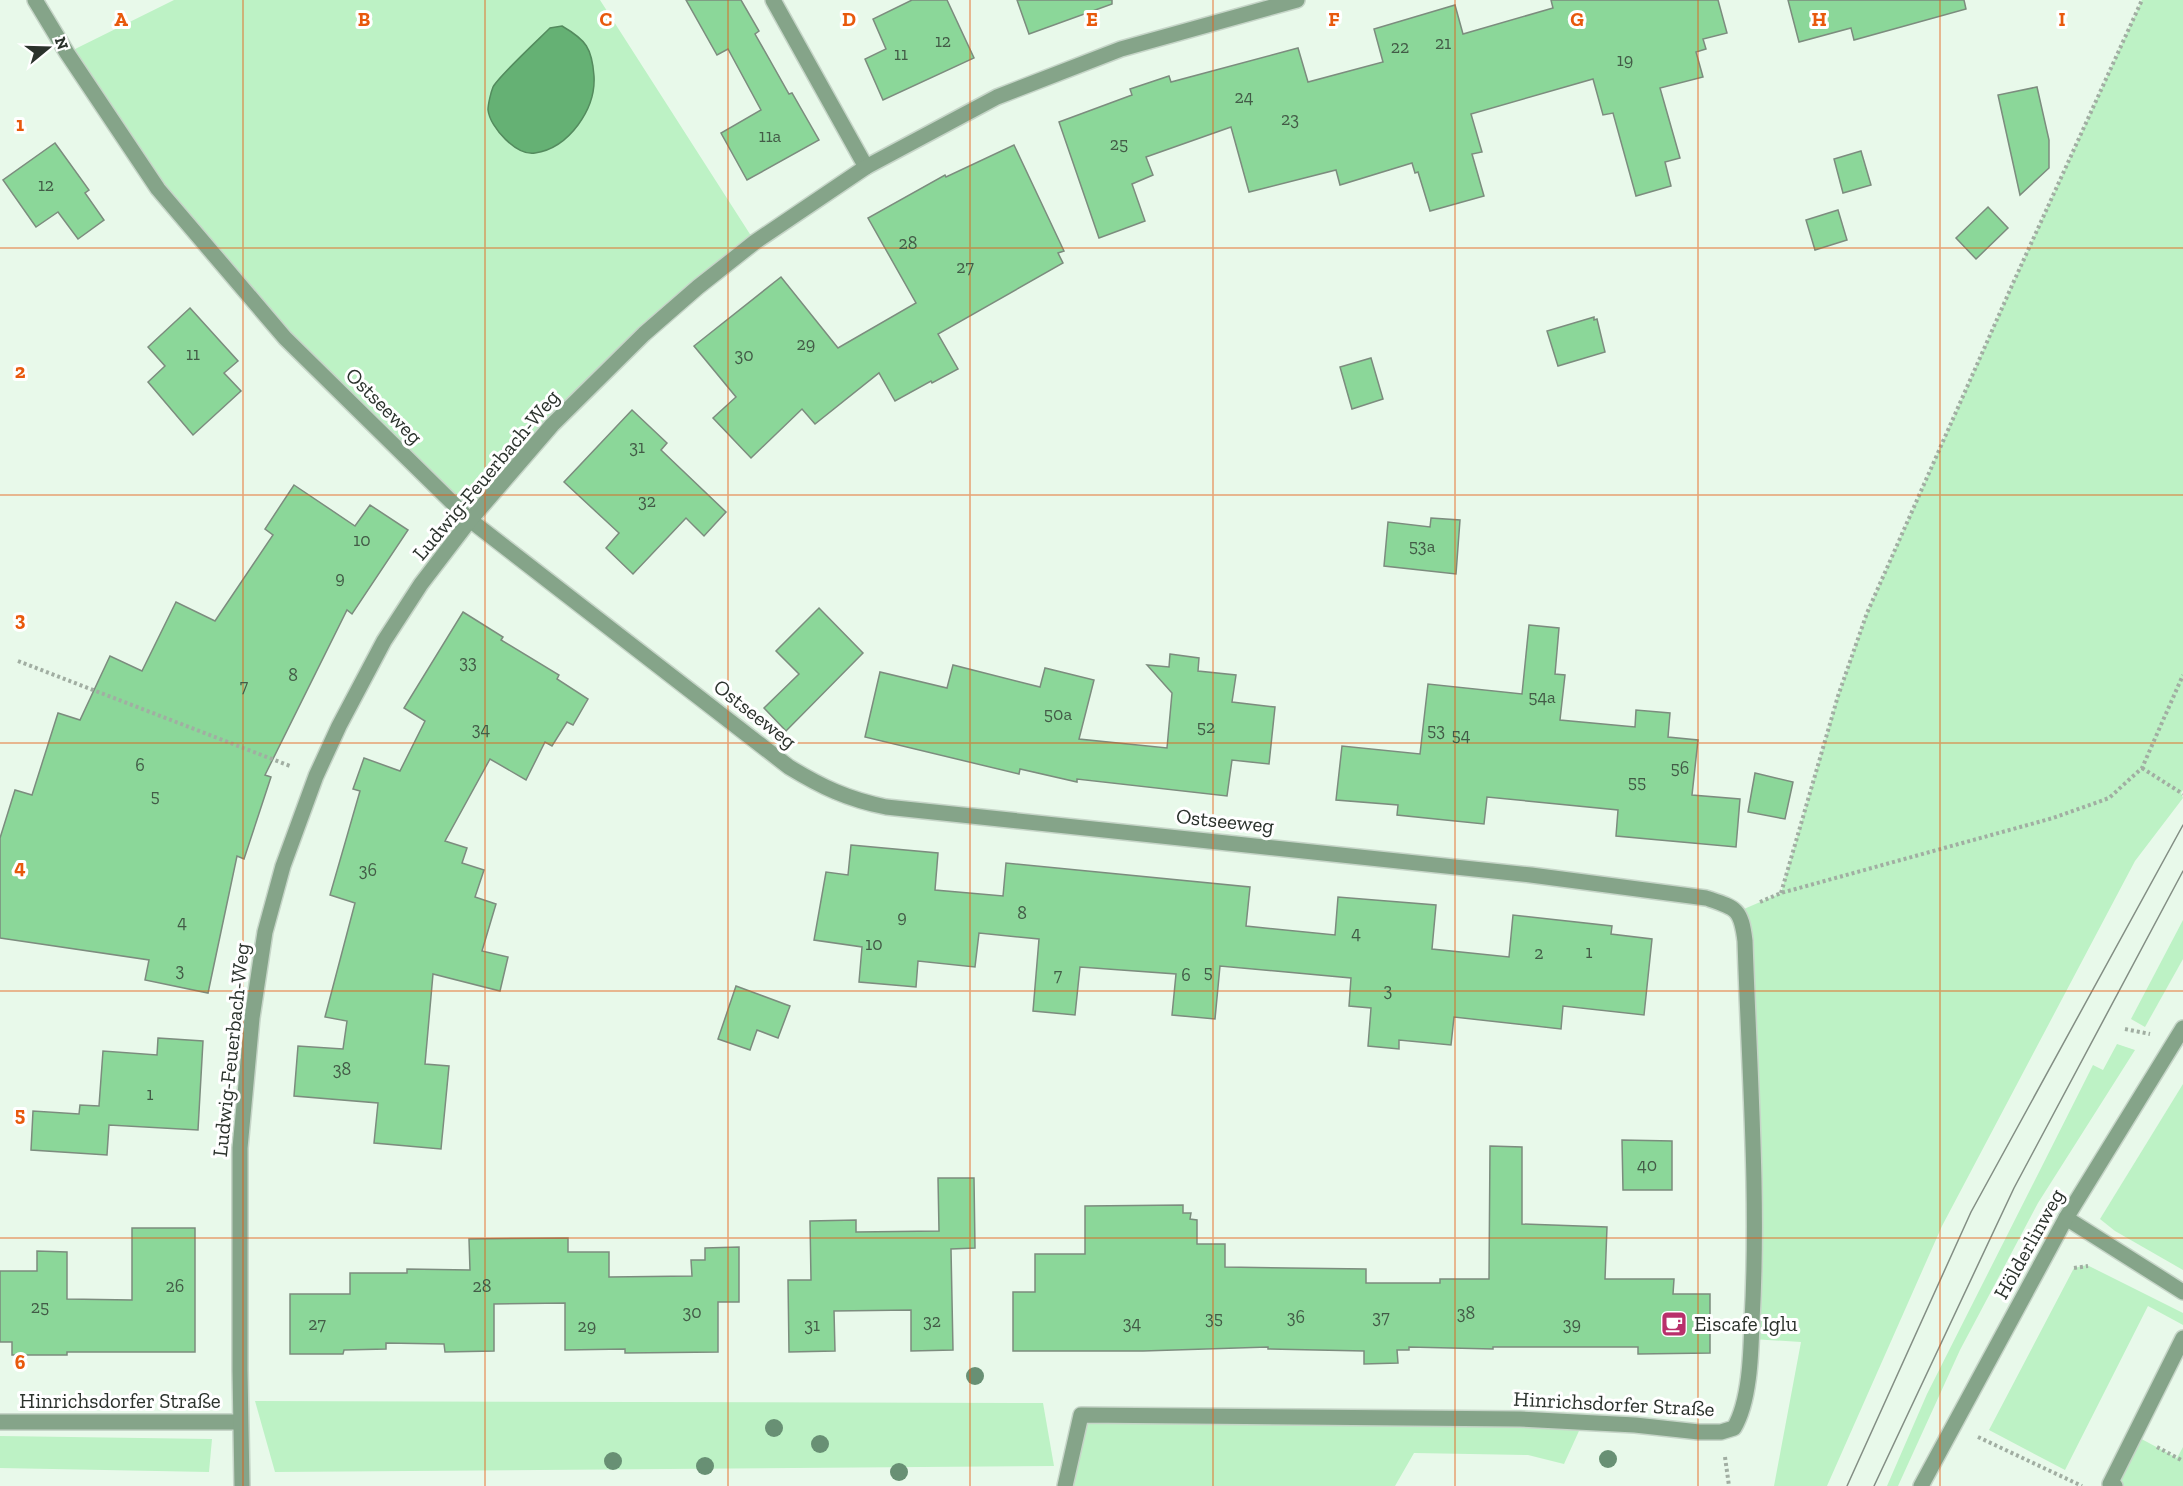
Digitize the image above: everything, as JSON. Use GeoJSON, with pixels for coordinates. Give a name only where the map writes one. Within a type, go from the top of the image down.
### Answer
{"type":"FeatureCollection","features":[{"type":"Feature","properties":{"kind":"street","name":"Ostseeweg"},"geometry":{"type":"LineString","coordinates":[[35,0],[67,53],[158,189],[285,338],[470,520],[789,767],[820,786],[856,801],[886,807],[1531,875],[1706,898],[1737,912]]}},
{"type":"Feature","properties":{"kind":"street"},"geometry":{"type":"LineString","coordinates":[[773,0],[866,167]]}},
{"type":"Feature","properties":{"kind":"street","name":"Ludwig-Feuerbach-Weg"},"geometry":{"type":"LineString","coordinates":[[242,1486],[240,1148],[252,1018],[265,932],[283,866],[316,776],[339,726],[384,641],[421,584],[470,520],[552,425],[644,334],[755,242],[866,167],[997,97],[1121,49],[1297,0]]}},
{"type":"Feature","properties":{"kind":"street","name":"Hinrichsdorfer Straße"},"geometry":{"type":"LineString","coordinates":[[1065,1486],[1081,1415],[1520,1419],[1635,1425],[1710,1432],[1721,1432],[1734,1428],[1740,1416],[1747,1380],[1755,1256],[1745,941],[1743,922],[1737,912]]}},
{"type":"Feature","properties":{"kind":"street","name":"Hölderlinweg"},"geometry":{"type":"LineString","coordinates":[[1921,1486],[2066,1218],[2183,1028]]}},
{"type":"Feature","properties":{"kind":"street"},"geometry":{"type":"LineString","coordinates":[[2066,1218],[2183,1292]]}},
{"type":"Feature","properties":{"kind":"street"},"geometry":{"type":"LineString","coordinates":[[2115,1486],[2110,1484],[2183,1338]]}},
{"type":"Feature","properties":{"kind":"street","name":"Hinrichsdorfer Straße"},"geometry":{"type":"LineString","coordinates":[[0,1422],[240,1422]]}},
{"type":"Feature","properties":{"kind":"path"},"geometry":{"type":"LineString","coordinates":[[1781,893],[1838,696],[1867,613],[2009,291],[2142,0]]}},
{"type":"Feature","properties":{"kind":"path"},"geometry":{"type":"LineString","coordinates":[[18,661],[316,776]]}},
{"type":"Feature","properties":{"kind":"path"},"geometry":{"type":"LineString","coordinates":[[1737,912],[1781,893],[2053,818],[2109,798],[2142,768],[2183,675]]}},
{"type":"Feature","properties":{"kind":"path"},"geometry":{"type":"LineString","coordinates":[[2142,768],[2182,793]]}},
{"type":"Feature","properties":{"kind":"path"},"geometry":{"type":"LineString","coordinates":[[1978,1437],[2082,1486]]}},
{"type":"Feature","properties":{"kind":"shaded area"},"geometry":{"type":"Polygon","coordinates":[[[174,0],[600,0],[755,242],[644,334],[470,520],[285,338],[158,189],[67,53],[174,0]]]}},
{"type":"Feature","properties":{"kind":"shaded area"},"geometry":{"type":"Polygon","coordinates":[[[2142,0],[2183,0],[2183,790],[2181,793],[2183,798],[2135,861],[1942,1226],[1827,1486],[1774,1486],[1801,1342],[1751,1339],[1755,1256],[1737,912],[1781,893],[1838,696],[1867,613],[2142,0]]]}},
{"type":"Feature","properties":{"kind":"shaded area"},"geometry":{"type":"Polygon","coordinates":[[[562,26],[582,41],[592,58],[594,76],[590,101],[578,125],[559,144],[547,150],[528,153],[513,145],[494,125],[488,110],[493,87],[502,75],[550,28],[562,26]]]}},
{"type":"Feature","properties":{"kind":"shaded area"},"geometry":{"type":"Polygon","coordinates":[[[2183,920],[2183,959],[2145,1027],[2131,1019],[2183,920]]]}},
{"type":"Feature","properties":{"kind":"shaded area"},"geometry":{"type":"Polygon","coordinates":[[[2117,1044],[2135,1050],[2038,1203],[1960,1350],[1898,1486],[1887,1486],[1927,1394],[2093,1065],[2103,1070],[2117,1044]]]}},
{"type":"Feature","properties":{"kind":"shaded area"},"geometry":{"type":"Polygon","coordinates":[[[2183,1084],[2183,1270],[2115,1231],[2100,1219],[2183,1084]]]}},
{"type":"Feature","properties":{"kind":"shaded area"},"geometry":{"type":"Polygon","coordinates":[[[2087,1265],[2183,1313],[2183,1325],[2148,1306],[2065,1470],[1989,1430],[2074,1268],[2087,1265]]]}},
{"type":"Feature","properties":{"kind":"shaded area"},"geometry":{"type":"Polygon","coordinates":[[[255,1401],[1043,1403],[1054,1466],[275,1472],[255,1401]]]}},
{"type":"Feature","properties":{"kind":"shaded area"},"geometry":{"type":"Polygon","coordinates":[[[1081,1415],[1583,1422],[1564,1464],[1528,1455],[1414,1453],[1395,1486],[1065,1486],[1081,1415]]]}},
{"type":"Feature","properties":{"kind":"shaded area"},"geometry":{"type":"Polygon","coordinates":[[[2134,1435],[2177,1458],[2183,1447],[2183,1486],[2115,1486],[2134,1435]]]}},
{"type":"Feature","properties":{"kind":"shaded area"},"geometry":{"type":"Polygon","coordinates":[[[0,1436],[212,1439],[209,1472],[0,1468],[0,1436]]]}},
{"type":"Feature","properties":{"kind":"building"},"geometry":{"type":"Polygon","coordinates":[[[686,0],[741,0],[759,31],[755,34],[789,94],[792,93],[819,140],[747,180],[721,133],[761,110],[728,49],[717,55],[686,0]]]}},
{"type":"Feature","properties":{"kind":"building"},"geometry":{"type":"Polygon","coordinates":[[[912,0],[947,0],[974,58],[883,100],[865,59],[886,49],[873,19],[912,0]]]}},
{"type":"Feature","properties":{"kind":"building"},"geometry":{"type":"Polygon","coordinates":[[[1017,0],[1112,0],[1112,4],[1029,34],[1017,0]]]}},
{"type":"Feature","properties":{"kind":"building"},"geometry":{"type":"Polygon","coordinates":[[[1551,0],[1718,0],[1727,33],[1703,39],[1706,49],[1696,52],[1703,77],[1660,88],[1680,158],[1665,162],[1671,186],[1636,196],[1613,113],[1603,115],[1593,79],[1471,114],[1482,152],[1472,154],[1484,196],[1430,211],[1418,172],[1415,173],[1412,163],[1340,185],[1336,170],[1249,192],[1231,127],[1146,157],[1153,175],[1132,184],[1145,221],[1099,238],[1059,122],[1132,95],[1130,89],[1169,76],[1171,82],[1298,48],[1308,82],[1383,62],[1374,29],[1455,5],[1463,34],[1553,8],[1551,0]]]}},
{"type":"Feature","properties":{"kind":"building"},"geometry":{"type":"Polygon","coordinates":[[[1788,0],[1964,0],[1966,9],[1854,40],[1851,28],[1799,42],[1788,0]]]}},
{"type":"Feature","properties":{"kind":"building"},"geometry":{"type":"Polygon","coordinates":[[[2037,87],[2049,140],[2049,168],[2020,195],[1998,95],[2037,87]]]}},
{"type":"Feature","properties":{"kind":"building"},"geometry":{"type":"Polygon","coordinates":[[[55,143],[89,190],[85,193],[104,220],[78,239],[58,212],[36,227],[3,180],[55,143]]]}},
{"type":"Feature","properties":{"kind":"building"},"geometry":{"type":"Polygon","coordinates":[[[1014,145],[1064,251],[1058,253],[1063,263],[938,334],[958,369],[895,401],[879,373],[815,424],[802,409],[751,458],[713,418],[736,397],[694,346],[781,277],[838,348],[916,303],[868,218],[945,175],[946,177],[1014,145]]]}},
{"type":"Feature","properties":{"kind":"building"},"geometry":{"type":"Polygon","coordinates":[[[1861,151],[1871,185],[1843,193],[1834,159],[1861,151]]]}},
{"type":"Feature","properties":{"kind":"building"},"geometry":{"type":"Polygon","coordinates":[[[1988,207],[2008,228],[1976,259],[1956,238],[1988,207]]]}},
{"type":"Feature","properties":{"kind":"building"},"geometry":{"type":"Polygon","coordinates":[[[1838,210],[1847,240],[1815,250],[1806,220],[1838,210]]]}},
{"type":"Feature","properties":{"kind":"building"},"geometry":{"type":"Polygon","coordinates":[[[190,308],[238,361],[224,373],[241,391],[193,435],[148,382],[165,366],[148,347],[190,308]]]}},
{"type":"Feature","properties":{"kind":"building"},"geometry":{"type":"Polygon","coordinates":[[[1594,317],[1594,320],[1597,319],[1605,352],[1558,366],[1547,331],[1594,317]]]}},
{"type":"Feature","properties":{"kind":"building"},"geometry":{"type":"Polygon","coordinates":[[[1371,358],[1383,399],[1352,409],[1340,367],[1371,358]]]}},
{"type":"Feature","properties":{"kind":"building"},"geometry":{"type":"Polygon","coordinates":[[[632,410],[667,443],[661,450],[726,512],[704,536],[686,518],[633,574],[606,548],[619,533],[564,482],[632,410]]]}},
{"type":"Feature","properties":{"kind":"building"},"geometry":{"type":"Polygon","coordinates":[[[294,485],[355,526],[370,505],[408,530],[352,614],[347,610],[265,775],[271,777],[244,859],[237,856],[208,993],[145,980],[149,960],[0,938],[0,838],[15,790],[32,795],[58,713],[80,720],[110,656],[142,671],[176,602],[215,621],[273,535],[265,529],[294,485]]]}},
{"type":"Feature","properties":{"kind":"building"},"geometry":{"type":"Polygon","coordinates":[[[1431,518],[1460,520],[1456,574],[1384,566],[1388,522],[1430,527],[1431,518]]]}},
{"type":"Feature","properties":{"kind":"building"},"geometry":{"type":"Polygon","coordinates":[[[819,608],[863,653],[786,731],[764,708],[799,674],[776,651],[819,608]]]}},
{"type":"Feature","properties":{"kind":"building"},"geometry":{"type":"Polygon","coordinates":[[[463,612],[503,637],[501,640],[559,675],[557,679],[588,699],[573,725],[567,722],[552,746],[545,742],[526,780],[490,759],[445,841],[467,848],[462,863],[484,870],[475,897],[496,904],[482,951],[508,957],[500,991],[433,974],[425,1064],[449,1066],[441,1149],[374,1143],[378,1103],[294,1096],[298,1046],[343,1049],[347,1021],[325,1017],[355,903],[330,895],[360,791],[353,789],[364,758],[400,771],[425,721],[404,708],[463,612]]]}},
{"type":"Feature","properties":{"kind":"building"},"geometry":{"type":"Polygon","coordinates":[[[1529,625],[1559,628],[1555,674],[1565,675],[1560,720],[1635,727],[1636,710],[1670,713],[1668,737],[1698,740],[1692,795],[1740,799],[1736,847],[1616,836],[1618,810],[1487,797],[1484,824],[1397,815],[1398,805],[1336,800],[1342,746],[1420,754],[1428,684],[1522,694],[1529,625]]]}},
{"type":"Feature","properties":{"kind":"building"},"geometry":{"type":"Polygon","coordinates":[[[1170,654],[1199,658],[1198,671],[1236,675],[1232,702],[1275,707],[1269,764],[1232,760],[1227,796],[1077,779],[1077,782],[1020,769],[1019,774],[865,737],[880,672],[947,688],[953,665],[1040,687],[1045,668],[1094,680],[1079,739],[1167,748],[1172,693],[1147,665],[1169,667],[1170,654]]]}},
{"type":"Feature","properties":{"kind":"building"},"geometry":{"type":"Polygon","coordinates":[[[1755,773],[1793,782],[1785,819],[1748,812],[1755,773]]]}},
{"type":"Feature","properties":{"kind":"building"},"geometry":{"type":"Polygon","coordinates":[[[851,845],[938,853],[935,890],[1003,896],[1006,863],[1250,887],[1246,926],[1335,935],[1338,897],[1436,905],[1432,949],[1509,957],[1513,915],[1612,926],[1611,934],[1652,939],[1644,1015],[1563,1006],[1561,1029],[1454,1017],[1451,1045],[1399,1040],[1399,1049],[1368,1046],[1371,1008],[1349,1006],[1351,978],[1220,966],[1215,1019],[1172,1015],[1176,974],[1080,967],[1075,1015],[1033,1011],[1039,939],[979,933],[975,967],[918,961],[916,987],[859,982],[862,947],[814,940],[826,872],[848,875],[851,845]]]}},
{"type":"Feature","properties":{"kind":"building"},"geometry":{"type":"Polygon","coordinates":[[[736,986],[790,1006],[778,1038],[757,1030],[750,1050],[718,1039],[736,986]]]}},
{"type":"Feature","properties":{"kind":"building"},"geometry":{"type":"Polygon","coordinates":[[[158,1038],[203,1041],[198,1130],[109,1125],[107,1155],[31,1150],[33,1111],[79,1114],[80,1105],[99,1106],[103,1051],[157,1055],[158,1038]]]}},
{"type":"Feature","properties":{"kind":"building"},"geometry":{"type":"Polygon","coordinates":[[[1622,1140],[1672,1141],[1672,1190],[1623,1190],[1622,1140]]]}},
{"type":"Feature","properties":{"kind":"building"},"geometry":{"type":"Polygon","coordinates":[[[1490,1146],[1522,1147],[1522,1224],[1607,1227],[1605,1279],[1674,1279],[1673,1294],[1710,1294],[1710,1353],[1638,1354],[1638,1347],[1493,1347],[1493,1349],[1409,1347],[1409,1350],[1397,1350],[1398,1363],[1364,1364],[1364,1351],[1268,1349],[1268,1347],[1143,1351],[1013,1351],[1013,1292],[1035,1292],[1035,1254],[1085,1254],[1085,1206],[1183,1205],[1183,1213],[1191,1213],[1190,1219],[1197,1220],[1197,1244],[1225,1244],[1225,1267],[1366,1269],[1366,1283],[1440,1283],[1440,1279],[1489,1279],[1490,1146]]]}},
{"type":"Feature","properties":{"kind":"building"},"geometry":{"type":"Polygon","coordinates":[[[938,1178],[974,1178],[975,1248],[951,1249],[953,1350],[911,1351],[911,1310],[834,1311],[835,1351],[789,1352],[788,1280],[811,1280],[810,1221],[856,1220],[856,1232],[939,1231],[938,1178]]]}},
{"type":"Feature","properties":{"kind":"building"},"geometry":{"type":"Polygon","coordinates":[[[132,1228],[195,1228],[195,1352],[67,1352],[67,1355],[12,1355],[12,1342],[0,1342],[0,1271],[37,1271],[37,1251],[67,1252],[67,1299],[132,1300],[132,1228]]]}},
{"type":"Feature","properties":{"kind":"building"},"geometry":{"type":"Polygon","coordinates":[[[568,1238],[568,1252],[609,1252],[609,1277],[692,1276],[691,1260],[705,1260],[705,1248],[739,1247],[739,1302],[718,1302],[718,1352],[625,1353],[625,1349],[565,1350],[565,1303],[494,1304],[494,1351],[445,1352],[444,1344],[386,1343],[386,1349],[344,1350],[343,1354],[290,1354],[290,1294],[350,1294],[350,1273],[407,1273],[407,1269],[470,1270],[469,1239],[568,1238]]]}},
{"type":"Feature","properties":{"kind":"tram line"},"geometry":{"type":"LineString","coordinates":[[1847,1486],[1971,1212],[2183,825]]}},
{"type":"Feature","properties":{"kind":"tram line"},"geometry":{"type":"LineString","coordinates":[[1874,1486],[2014,1188],[2183,871]]}},
{"type":"Feature","properties":{"kind":"place","name":"Eiscafe Iglu"},"geometry":{"type":"Point","coordinates":[1674,1324]}}]}
